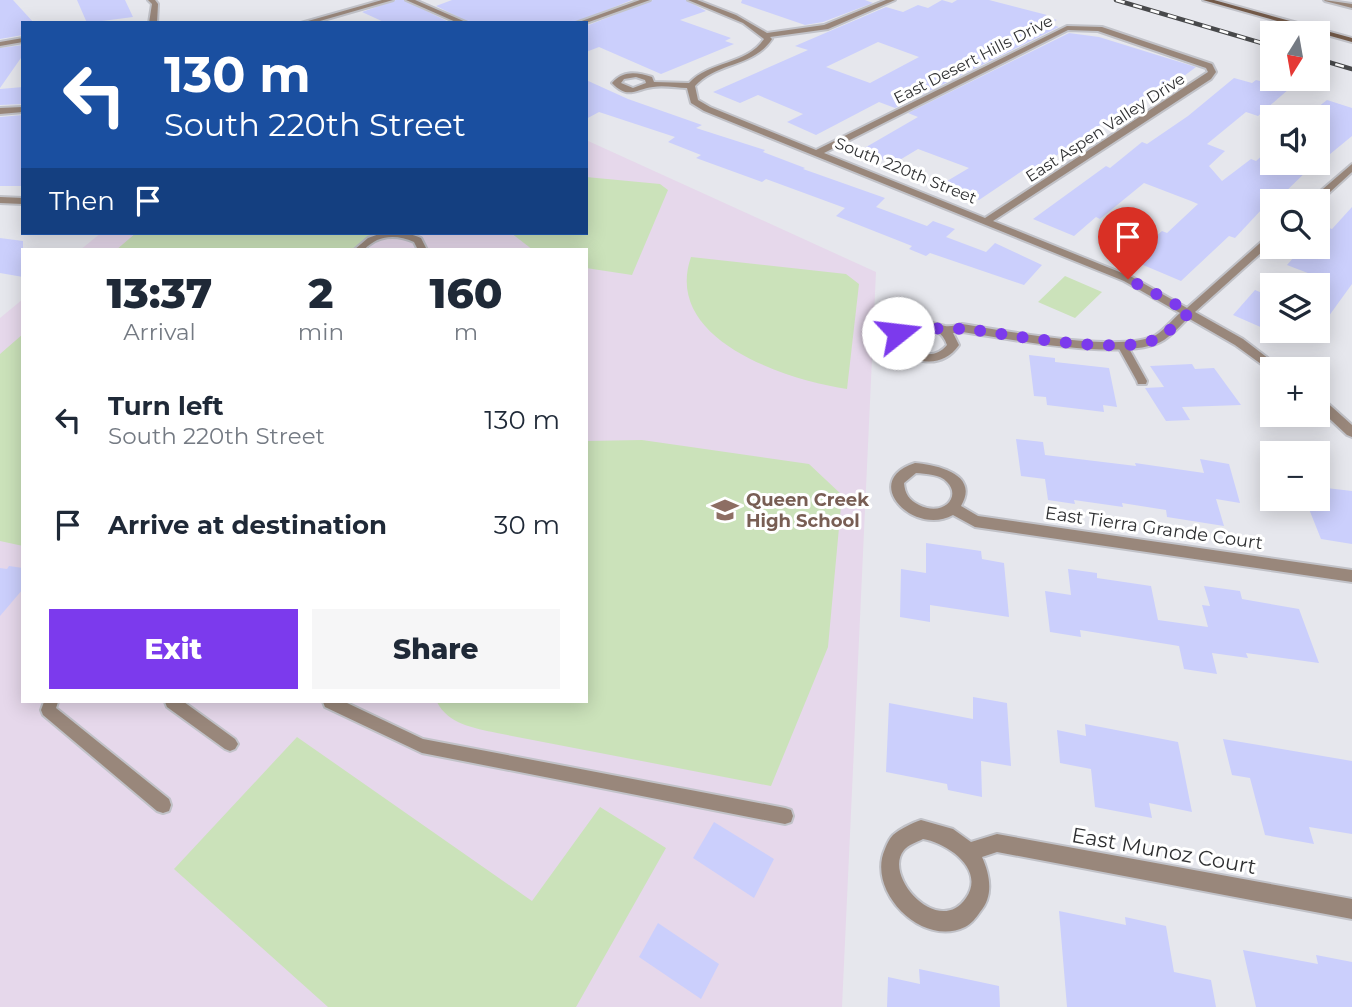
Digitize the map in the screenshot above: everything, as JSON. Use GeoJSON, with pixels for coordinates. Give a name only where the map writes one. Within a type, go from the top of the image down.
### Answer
{"type":"FeatureCollection","features":[{"type":"Feature","properties":{"kind":"main road"},"geometry":{"type":"LineString","coordinates":[[1206,0],[1352,40]]}},
{"type":"Feature","properties":{"kind":"street"},"geometry":{"type":"LineString","coordinates":[[151,0],[155,4],[153,21]]}},
{"type":"Feature","properties":{"kind":"street"},"geometry":{"type":"LineString","coordinates":[[311,21],[390,0]]}},
{"type":"Feature","properties":{"kind":"street"},"geometry":{"type":"LineString","coordinates":[[409,0],[460,21]]}},
{"type":"Feature","properties":{"kind":"street"},"geometry":{"type":"LineString","coordinates":[[585,21],[647,0]]}},
{"type":"Feature","properties":{"kind":"street"},"geometry":{"type":"LineString","coordinates":[[691,0],[752,25],[766,34],[825,27],[892,0]]}},
{"type":"Feature","properties":{"kind":"street"},"geometry":{"type":"LineString","coordinates":[[1327,0],[1352,6]]}},
{"type":"Feature","properties":{"kind":"street","name":"East Desert Hills Drive"},"geometry":{"type":"LineString","coordinates":[[817,153],[1067,28],[1098,29],[1148,45]]}},
{"type":"Feature","properties":{"kind":"street"},"geometry":{"type":"LineString","coordinates":[[650,84],[691,86],[702,74],[759,51],[765,46],[766,34]]}},
{"type":"Feature","properties":{"kind":"street"},"geometry":{"type":"LineString","coordinates":[[0,44],[21,40]]}},
{"type":"Feature","properties":{"kind":"street","name":"East Aspen Valley Drive"},"geometry":{"type":"LineString","coordinates":[[987,221],[1212,72],[1209,66],[1202,62],[1148,45]]}},
{"type":"Feature","properties":{"kind":"street","name":"South 220th Street"},"geometry":{"type":"LineString","coordinates":[[691,86],[694,101],[707,109],[1128,279],[1190,312],[1260,357]]}},
{"type":"Feature","properties":{"kind":"street"},"geometry":{"type":"LineString","coordinates":[[0,111],[21,109]]}},
{"type":"Feature","properties":{"kind":"street"},"geometry":{"type":"LineString","coordinates":[[1327,189],[1352,167]]}},
{"type":"Feature","properties":{"kind":"street"},"geometry":{"type":"LineString","coordinates":[[0,200],[21,201]]}},
{"type":"Feature","properties":{"kind":"street"},"geometry":{"type":"LineString","coordinates":[[944,330],[962,328],[1087,344],[1144,344],[1159,338],[1260,250]]}},
{"type":"Feature","properties":{"kind":"street"},"geometry":{"type":"LineString","coordinates":[[1330,412],[1352,432]]}},
{"type":"Feature","properties":{"kind":"street","name":"East Tierra Grande Court"},"geometry":{"type":"LineString","coordinates":[[954,509],[959,503],[960,492],[957,484],[944,473],[915,468],[907,471],[897,482],[897,491],[902,500],[914,510],[936,515],[954,509],[975,521],[1352,576]]}},
{"type":"Feature","properties":{"kind":"street"},"geometry":{"type":"LineString","coordinates":[[921,829],[947,834],[968,852],[980,881],[979,894],[965,916],[950,921],[931,920],[913,911],[900,897],[890,871],[891,856],[896,844],[908,834],[921,829]]}},
{"type":"Feature","properties":{"kind":"street","name":"East Munoz Court"},"geometry":{"type":"LineString","coordinates":[[968,852],[996,843],[1352,909]]}},
{"type":"Feature","properties":{"kind":"lane"},"geometry":{"type":"LineString","coordinates":[[362,248],[373,239],[389,235]]}},
{"type":"Feature","properties":{"kind":"lane"},"geometry":{"type":"LineString","coordinates":[[409,235],[418,240],[421,248]]}},
{"type":"Feature","properties":{"kind":"lane"},"geometry":{"type":"LineString","coordinates":[[1122,345],[1142,381]]}},
{"type":"Feature","properties":{"kind":"lane"},"geometry":{"type":"LineString","coordinates":[[51,703],[48,710],[163,805]]}},
{"type":"Feature","properties":{"kind":"lane"},"geometry":{"type":"LineString","coordinates":[[173,703],[230,744]]}},
{"type":"Feature","properties":{"kind":"lane"},"geometry":{"type":"LineString","coordinates":[[332,703],[422,746],[785,816]]}},
{"type":"Feature","properties":{"kind":"shaded area","name":"Queen Creek High School"},"geometry":{"type":"Polygon","coordinates":[[[588,141],[876,272],[842,1007],[0,1007],[0,318],[21,301],[21,703],[588,703],[588,248],[82,248],[99,235],[588,235],[588,141]]]}},
{"type":"Feature","properties":{"kind":"green space"},"geometry":{"type":"Polygon","coordinates":[[[588,177],[660,184],[668,190],[632,275],[588,268],[588,248],[530,248],[514,235],[588,235],[588,177]]]}},
{"type":"Feature","properties":{"kind":"green space"},"geometry":{"type":"Polygon","coordinates":[[[134,235],[374,235],[365,248],[118,248],[134,235]]]}},
{"type":"Feature","properties":{"kind":"green space"},"geometry":{"type":"Polygon","coordinates":[[[691,257],[846,274],[859,284],[847,389],[793,376],[764,365],[736,351],[712,333],[695,311],[687,286],[691,257]]]}},
{"type":"Feature","properties":{"kind":"green space"},"geometry":{"type":"Polygon","coordinates":[[[1065,276],[1102,292],[1075,318],[1038,302],[1065,276]]]}},
{"type":"Feature","properties":{"kind":"green space"},"geometry":{"type":"Polygon","coordinates":[[[21,336],[21,546],[0,541],[0,354],[21,336]]]}},
{"type":"Feature","properties":{"kind":"green space"},"geometry":{"type":"Polygon","coordinates":[[[642,440],[809,464],[842,495],[828,647],[771,786],[479,729],[455,720],[438,703],[588,703],[588,441],[642,440]]]}},
{"type":"Feature","properties":{"kind":"green space"},"geometry":{"type":"Polygon","coordinates":[[[297,737],[532,901],[600,807],[666,848],[576,1007],[328,1007],[174,869],[297,737]]]}},
{"type":"Feature","properties":{"kind":"building"},"geometry":{"type":"Polygon","coordinates":[[[0,0],[13,0],[32,21],[21,21],[21,35],[0,39],[0,0]]]}},
{"type":"Feature","properties":{"kind":"building"},"geometry":{"type":"Polygon","coordinates":[[[77,0],[125,0],[133,17],[102,21],[86,21],[77,0]]]}},
{"type":"Feature","properties":{"kind":"building"},"geometry":{"type":"Polygon","coordinates":[[[396,0],[404,0],[447,21],[382,21],[362,12],[396,0]]]}},
{"type":"Feature","properties":{"kind":"building"},"geometry":{"type":"Polygon","coordinates":[[[452,0],[632,0],[579,21],[466,21],[436,6],[452,0]]]}},
{"type":"Feature","properties":{"kind":"building"},"geometry":{"type":"Polygon","coordinates":[[[653,0],[686,0],[706,11],[680,20],[731,38],[725,41],[734,44],[661,74],[599,47],[588,51],[588,25],[653,0]]]}},
{"type":"Feature","properties":{"kind":"building"},"geometry":{"type":"Polygon","coordinates":[[[742,0],[865,0],[873,3],[823,22],[805,25],[741,3],[742,0]]]}},
{"type":"Feature","properties":{"kind":"building"},"geometry":{"type":"Polygon","coordinates":[[[942,0],[952,3],[957,0],[989,0],[1047,15],[1045,16],[1057,20],[1049,24],[1059,27],[895,108],[879,102],[816,135],[787,122],[803,114],[758,95],[740,103],[713,92],[808,50],[795,46],[886,7],[903,12],[918,5],[928,8],[942,0]],[[878,42],[826,67],[870,83],[919,57],[878,42]]]}},
{"type":"Feature","properties":{"kind":"building"},"geometry":{"type":"Polygon","coordinates":[[[1069,33],[1099,37],[1196,67],[1113,119],[1110,118],[1033,172],[1025,169],[979,200],[942,184],[969,168],[918,149],[893,164],[861,150],[918,117],[908,113],[1069,33]]]}},
{"type":"Feature","properties":{"kind":"building"},"geometry":{"type":"Polygon","coordinates":[[[21,45],[21,58],[0,88],[0,48],[21,45]]]}},
{"type":"Feature","properties":{"kind":"building"},"geometry":{"type":"Polygon","coordinates":[[[1234,78],[1252,83],[1260,81],[1260,91],[1287,91],[1271,105],[1260,105],[1258,116],[1246,112],[1207,144],[1225,151],[1209,166],[1222,181],[1251,159],[1256,161],[1260,158],[1260,175],[1303,175],[1288,189],[1260,189],[1260,211],[1235,238],[1229,236],[1181,281],[1129,259],[1162,231],[1167,233],[1198,204],[1191,201],[1144,183],[1100,219],[1096,217],[1074,236],[1033,219],[1106,166],[1110,168],[1142,142],[1147,144],[1188,116],[1234,78]]]}},
{"type":"Feature","properties":{"kind":"building"},"geometry":{"type":"Polygon","coordinates":[[[588,81],[628,99],[702,125],[696,128],[765,150],[763,152],[805,168],[803,169],[885,198],[876,207],[927,226],[933,221],[955,229],[946,237],[986,252],[995,243],[1042,265],[1024,285],[930,253],[926,256],[909,249],[912,246],[836,216],[845,208],[766,179],[762,182],[696,158],[701,155],[668,142],[675,137],[599,112],[588,118],[588,81]]]}},
{"type":"Feature","properties":{"kind":"building"},"geometry":{"type":"Polygon","coordinates":[[[21,87],[21,104],[0,105],[0,89],[21,87]]]}},
{"type":"Feature","properties":{"kind":"building"},"geometry":{"type":"Polygon","coordinates":[[[1327,100],[1352,108],[1352,136],[1330,154],[1330,105],[1321,105],[1327,100]]]}},
{"type":"Feature","properties":{"kind":"building"},"geometry":{"type":"Polygon","coordinates":[[[21,115],[21,186],[0,186],[0,117],[21,115]]]}},
{"type":"Feature","properties":{"kind":"building"},"geometry":{"type":"Polygon","coordinates":[[[1352,207],[1352,284],[1330,314],[1330,273],[1308,273],[1287,265],[1292,259],[1330,259],[1330,228],[1352,207]]]}},
{"type":"Feature","properties":{"kind":"building"},"geometry":{"type":"Polygon","coordinates":[[[0,238],[23,241],[21,277],[0,273],[0,238]]]}},
{"type":"Feature","properties":{"kind":"building"},"geometry":{"type":"Polygon","coordinates":[[[1255,290],[1260,292],[1260,327],[1233,315],[1255,290]]]}},
{"type":"Feature","properties":{"kind":"building"},"geometry":{"type":"Polygon","coordinates":[[[1029,355],[1055,358],[1055,362],[1109,368],[1117,407],[1103,405],[1104,412],[1047,405],[1046,397],[1034,396],[1029,355]]]}},
{"type":"Feature","properties":{"kind":"building"},"geometry":{"type":"Polygon","coordinates":[[[1192,364],[1195,369],[1214,368],[1241,405],[1182,407],[1190,420],[1166,421],[1145,388],[1164,387],[1150,366],[1192,364]]]}},
{"type":"Feature","properties":{"kind":"building"},"geometry":{"type":"Polygon","coordinates":[[[1016,439],[1043,442],[1045,455],[1136,466],[1135,463],[1204,473],[1200,459],[1229,464],[1240,503],[1216,499],[1224,526],[1167,517],[1166,510],[1122,503],[1123,507],[1074,500],[1075,504],[1048,500],[1045,479],[1021,476],[1016,439]]]}},
{"type":"Feature","properties":{"kind":"building"},"geometry":{"type":"Polygon","coordinates":[[[1330,488],[1352,491],[1352,544],[1321,539],[1310,511],[1330,511],[1330,488]]]}},
{"type":"Feature","properties":{"kind":"building"},"geometry":{"type":"Polygon","coordinates":[[[926,543],[981,551],[982,559],[1004,563],[1009,617],[930,605],[930,622],[900,617],[901,569],[926,573],[926,543]]]}},
{"type":"Feature","properties":{"kind":"building"},"geometry":{"type":"Polygon","coordinates":[[[9,566],[21,568],[21,591],[0,616],[0,568],[7,569],[9,566]]]}},
{"type":"Feature","properties":{"kind":"building"},"geometry":{"type":"Polygon","coordinates":[[[1068,569],[1097,573],[1097,578],[1151,586],[1158,620],[1208,627],[1202,605],[1210,606],[1204,586],[1240,591],[1242,599],[1299,609],[1319,663],[1246,653],[1248,658],[1212,653],[1217,674],[1184,669],[1179,646],[1080,630],[1081,637],[1050,632],[1045,591],[1071,595],[1068,569]]]}},
{"type":"Feature","properties":{"kind":"building"},"geometry":{"type":"Polygon","coordinates":[[[973,697],[1007,703],[1011,766],[981,761],[982,797],[948,790],[947,784],[886,772],[889,703],[973,719],[973,697]]]}},
{"type":"Feature","properties":{"kind":"building"},"geometry":{"type":"Polygon","coordinates":[[[1085,724],[1178,742],[1192,812],[1149,803],[1152,818],[1095,807],[1091,769],[1060,763],[1057,730],[1086,736],[1085,724]]]}},
{"type":"Feature","properties":{"kind":"building"},"geometry":{"type":"Polygon","coordinates":[[[1223,739],[1352,761],[1352,834],[1309,827],[1314,844],[1265,835],[1250,778],[1232,775],[1223,739]]]}},
{"type":"Feature","properties":{"kind":"building"},"geometry":{"type":"Polygon","coordinates":[[[714,822],[774,859],[754,898],[693,858],[714,822]]]}},
{"type":"Feature","properties":{"kind":"building"},"geometry":{"type":"Polygon","coordinates":[[[1059,911],[1126,925],[1125,917],[1166,926],[1174,972],[1211,980],[1216,1007],[1067,1007],[1059,911]]]}},
{"type":"Feature","properties":{"kind":"building"},"geometry":{"type":"Polygon","coordinates":[[[658,923],[719,964],[701,999],[639,957],[658,923]]]}},
{"type":"Feature","properties":{"kind":"building"},"geometry":{"type":"Polygon","coordinates":[[[1243,950],[1318,964],[1316,955],[1352,962],[1352,1007],[1256,1007],[1243,950]]]}},
{"type":"Feature","properties":{"kind":"building"},"geometry":{"type":"Polygon","coordinates":[[[919,969],[999,986],[1000,1007],[887,1007],[888,977],[920,984],[919,969]]]}},
{"type":"Feature","properties":{"kind":"railway"},"geometry":{"type":"LineString","coordinates":[[1116,0],[1260,42]]}},
{"type":"Feature","properties":{"kind":"railway"},"geometry":{"type":"LineString","coordinates":[[1330,63],[1352,69]]}},
{"type":"Feature","properties":{"kind":"place","name":"Queen Creek High School"},"geometry":{"type":"Point","coordinates":[725,510]}},
{"type":"Feature","properties":{"kind":"route"},"geometry":{"type":"LineString","coordinates":[[898,333],[906,325],[920,323],[944,330],[962,328],[1087,344],[1144,344],[1159,338],[1190,312],[1128,279]]}}]}
